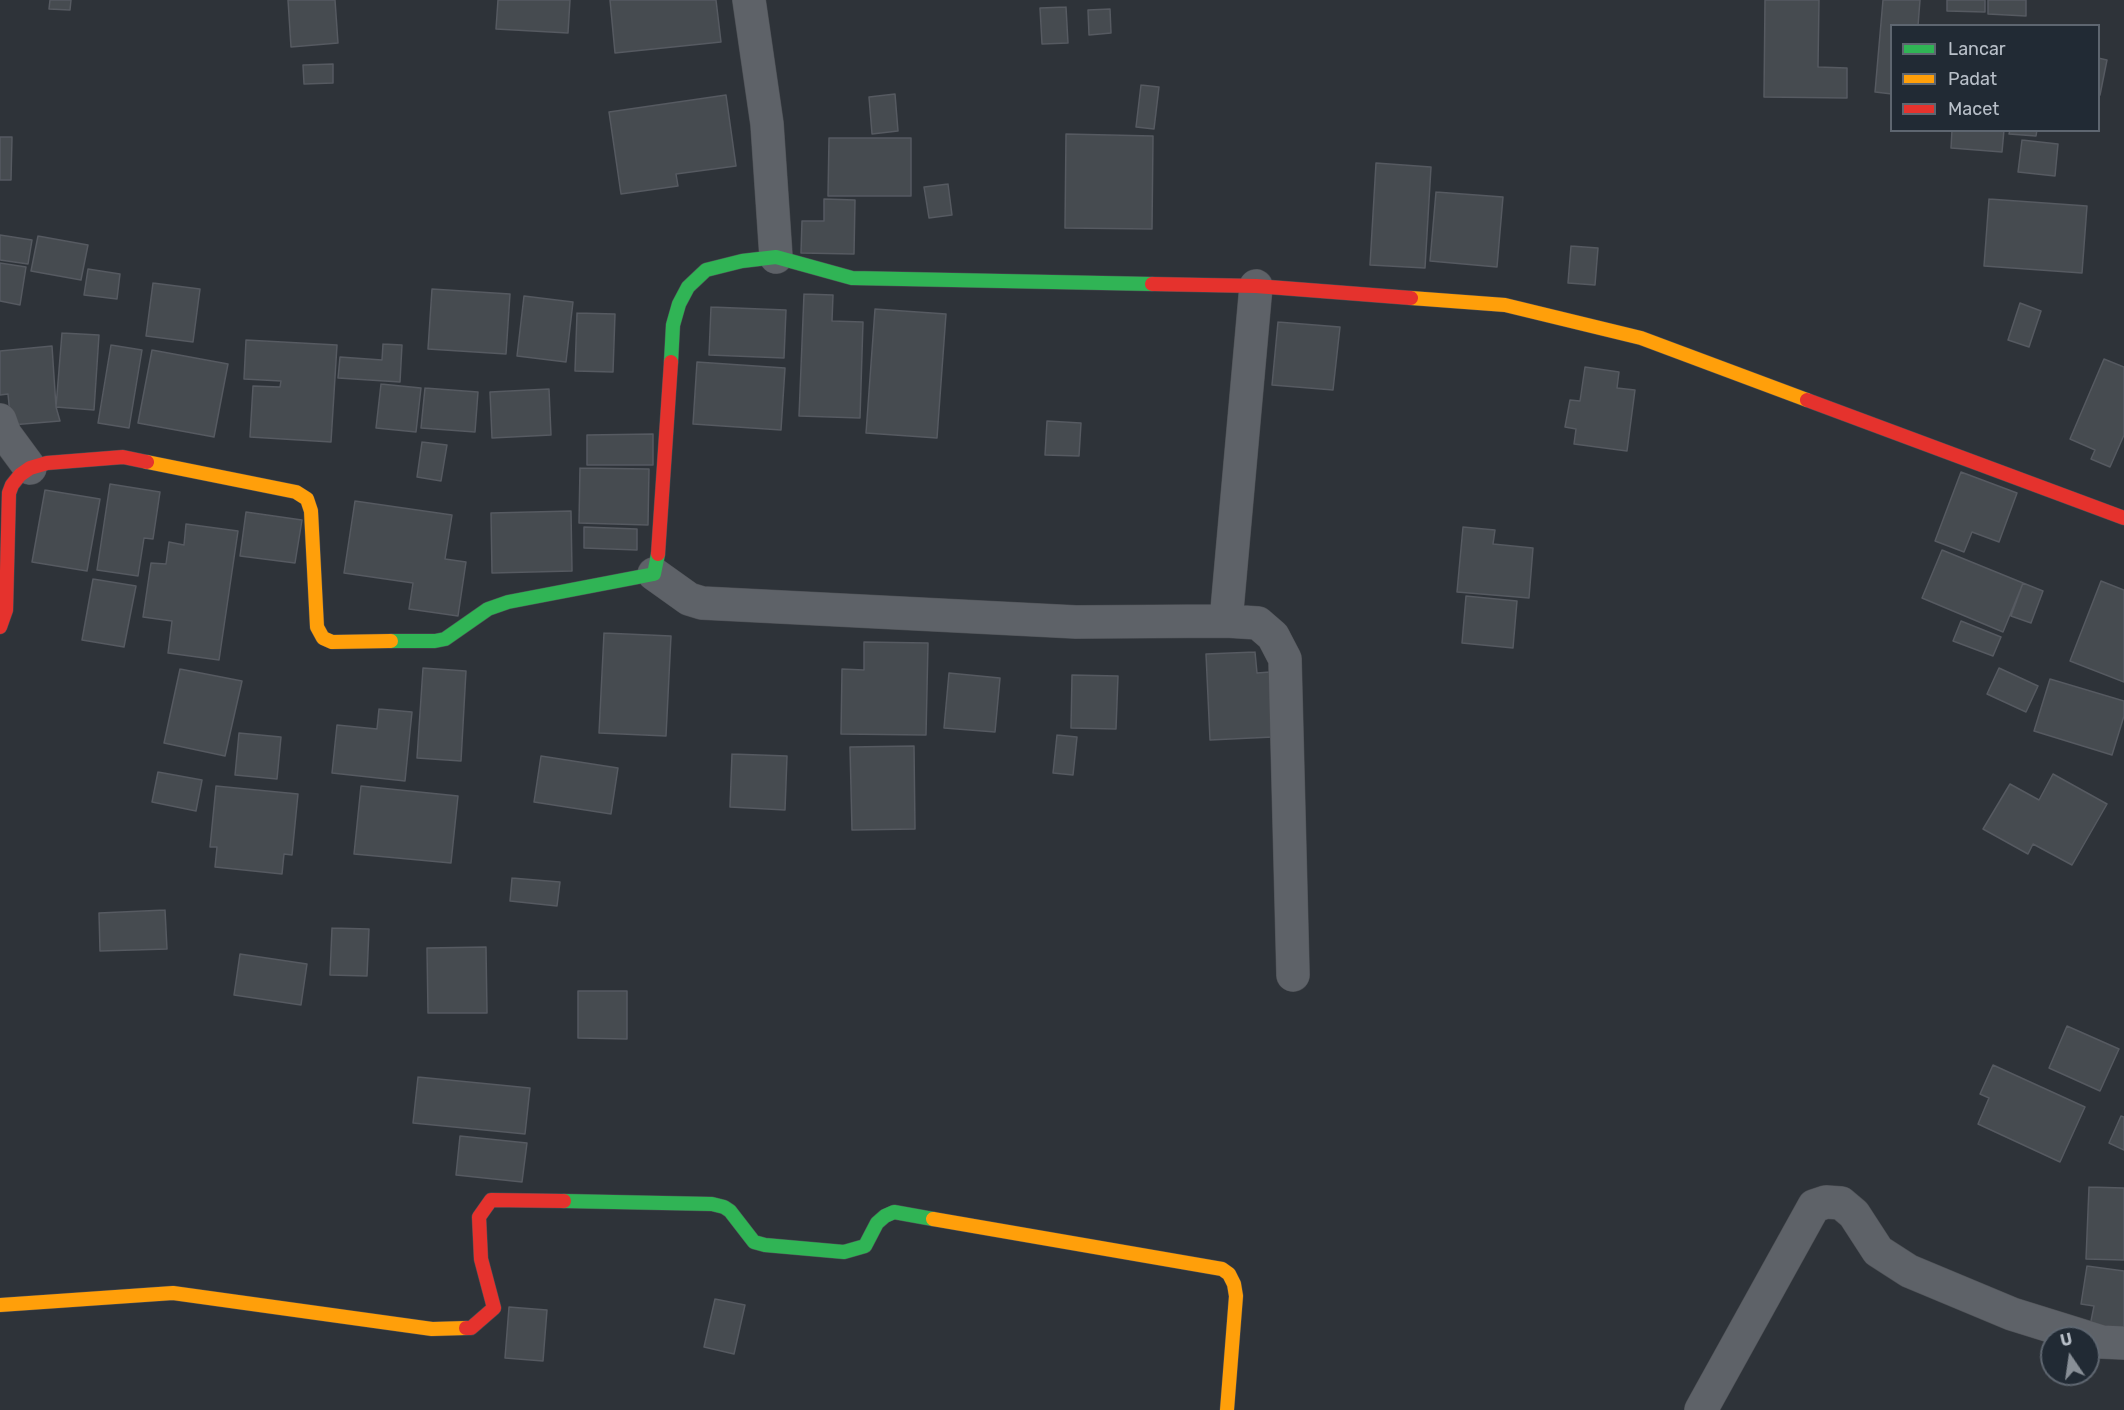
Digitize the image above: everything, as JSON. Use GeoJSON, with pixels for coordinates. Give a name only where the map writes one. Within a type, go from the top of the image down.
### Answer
{"type":"FeatureCollection","features":[{"type":"Feature","properties":{"kind":"street"},"geometry":{"type":"LineString","coordinates":[[749,0],[767,124],[776,257]]}},
{"type":"Feature","properties":{"kind":"street"},"geometry":{"type":"LineString","coordinates":[[654,574],[659,548],[673,324],[679,304],[688,287],[706,270],[742,261],[776,257],[852,278],[1256,286],[1505,305],[1641,339],[2124,518]]}},
{"type":"Feature","properties":{"kind":"street"},"geometry":{"type":"LineString","coordinates":[[1226,621],[1256,286]]}},
{"type":"Feature","properties":{"kind":"street"},"geometry":{"type":"LineString","coordinates":[[0,420],[5,434],[30,468]]}},
{"type":"Feature","properties":{"kind":"street"},"geometry":{"type":"LineString","coordinates":[[0,627],[6,610],[9,493],[12,485],[30,468],[47,463],[123,457],[296,492],[307,499],[311,511],[317,627],[323,638],[332,642],[445,639],[488,609],[508,602],[654,574],[689,599],[702,603],[1077,622],[1226,621],[1258,623],[1273,636],[1285,659],[1293,975]]}},
{"type":"Feature","properties":{"kind":"street"},"geometry":{"type":"LineString","coordinates":[[0,1305],[173,1293],[432,1329],[471,1328],[494,1308],[481,1259],[479,1217],[491,1200],[712,1204],[730,1211],[754,1242],[844,1252],[865,1245],[877,1223],[894,1212],[1222,1269],[1229,1274],[1236,1296],[1227,1410]]}},
{"type":"Feature","properties":{"kind":"street"},"geometry":{"type":"LineString","coordinates":[[1701,1410],[1814,1206],[1826,1202],[1841,1203],[1854,1215],[1878,1251],[1909,1271],[2012,1314],[2102,1342],[2124,1343]]}},
{"type":"Feature","properties":{"kind":"building"},"geometry":{"type":"Polygon","coordinates":[[[50,0],[71,0],[70,10],[49,9],[50,0]]]}},
{"type":"Feature","properties":{"kind":"building"},"geometry":{"type":"Polygon","coordinates":[[[288,0],[335,0],[338,43],[291,47],[288,0]]]}},
{"type":"Feature","properties":{"kind":"building"},"geometry":{"type":"Polygon","coordinates":[[[498,0],[570,0],[568,33],[496,29],[498,0]]]}},
{"type":"Feature","properties":{"kind":"building"},"geometry":{"type":"Polygon","coordinates":[[[610,0],[716,0],[721,42],[615,53],[610,0]]]}},
{"type":"Feature","properties":{"kind":"building"},"geometry":{"type":"Polygon","coordinates":[[[1765,0],[1819,0],[1818,67],[1847,68],[1847,98],[1764,97],[1765,0]]]}},
{"type":"Feature","properties":{"kind":"building"},"geometry":{"type":"Polygon","coordinates":[[[1883,0],[1920,0],[1918,24],[1890,24],[1890,94],[1875,92],[1883,0]]]}},
{"type":"Feature","properties":{"kind":"building"},"geometry":{"type":"Polygon","coordinates":[[[1947,0],[1985,0],[1985,12],[1947,11],[1947,0]]]}},
{"type":"Feature","properties":{"kind":"building"},"geometry":{"type":"Polygon","coordinates":[[[1988,0],[2026,0],[2026,16],[1988,14],[1988,0]]]}},
{"type":"Feature","properties":{"kind":"building"},"geometry":{"type":"Polygon","coordinates":[[[1066,7],[1068,43],[1042,44],[1040,8],[1066,7]]]}},
{"type":"Feature","properties":{"kind":"building"},"geometry":{"type":"Polygon","coordinates":[[[1110,9],[1111,33],[1089,35],[1088,10],[1110,9]]]}},
{"type":"Feature","properties":{"kind":"building"},"geometry":{"type":"Polygon","coordinates":[[[2100,58],[2107,60],[2100,95],[2100,58]]]}},
{"type":"Feature","properties":{"kind":"building"},"geometry":{"type":"Polygon","coordinates":[[[333,64],[333,83],[304,84],[303,65],[333,64]]]}},
{"type":"Feature","properties":{"kind":"building"},"geometry":{"type":"Polygon","coordinates":[[[1141,85],[1159,87],[1154,129],[1136,127],[1141,85]]]}},
{"type":"Feature","properties":{"kind":"building"},"geometry":{"type":"Polygon","coordinates":[[[895,94],[898,131],[872,134],[869,97],[895,94]]]}},
{"type":"Feature","properties":{"kind":"building"},"geometry":{"type":"Polygon","coordinates":[[[726,95],[736,166],[676,174],[678,186],[621,194],[609,112],[726,95]]]}},
{"type":"Feature","properties":{"kind":"building"},"geometry":{"type":"Polygon","coordinates":[[[1952,132],[2004,132],[2002,152],[1951,148],[1952,132]]]}},
{"type":"Feature","properties":{"kind":"building"},"geometry":{"type":"Polygon","coordinates":[[[2010,132],[2037,132],[2036,136],[2009,134],[2010,132]]]}},
{"type":"Feature","properties":{"kind":"building"},"geometry":{"type":"Polygon","coordinates":[[[1066,134],[1153,136],[1152,229],[1065,228],[1066,134]]]}},
{"type":"Feature","properties":{"kind":"building"},"geometry":{"type":"Polygon","coordinates":[[[0,137],[12,137],[11,180],[0,180],[0,137]]]}},
{"type":"Feature","properties":{"kind":"building"},"geometry":{"type":"Polygon","coordinates":[[[829,138],[911,138],[911,196],[828,196],[829,138]]]}},
{"type":"Feature","properties":{"kind":"building"},"geometry":{"type":"Polygon","coordinates":[[[2022,140],[2058,144],[2055,176],[2018,172],[2022,140]]]}},
{"type":"Feature","properties":{"kind":"building"},"geometry":{"type":"Polygon","coordinates":[[[1376,163],[1431,167],[1425,268],[1370,265],[1376,163]]]}},
{"type":"Feature","properties":{"kind":"building"},"geometry":{"type":"Polygon","coordinates":[[[948,184],[952,215],[929,218],[924,187],[948,184]]]}},
{"type":"Feature","properties":{"kind":"building"},"geometry":{"type":"Polygon","coordinates":[[[1436,192],[1503,197],[1497,267],[1430,261],[1436,192]]]}},
{"type":"Feature","properties":{"kind":"building"},"geometry":{"type":"Polygon","coordinates":[[[824,199],[855,200],[854,254],[801,253],[802,221],[824,221],[824,199]]]}},
{"type":"Feature","properties":{"kind":"building"},"geometry":{"type":"Polygon","coordinates":[[[1989,199],[2087,206],[2082,273],[1984,266],[1989,199]]]}},
{"type":"Feature","properties":{"kind":"building"},"geometry":{"type":"Polygon","coordinates":[[[0,235],[32,240],[28,264],[0,260],[0,235]]]}},
{"type":"Feature","properties":{"kind":"building"},"geometry":{"type":"Polygon","coordinates":[[[38,236],[88,245],[81,280],[31,271],[38,236]]]}},
{"type":"Feature","properties":{"kind":"building"},"geometry":{"type":"Polygon","coordinates":[[[1571,246],[1598,248],[1595,285],[1568,283],[1571,246]]]}},
{"type":"Feature","properties":{"kind":"building"},"geometry":{"type":"Polygon","coordinates":[[[0,263],[26,267],[20,305],[0,301],[0,263]]]}},
{"type":"Feature","properties":{"kind":"building"},"geometry":{"type":"Polygon","coordinates":[[[88,269],[120,274],[117,299],[84,295],[88,269]]]}},
{"type":"Feature","properties":{"kind":"building"},"geometry":{"type":"Polygon","coordinates":[[[153,283],[200,289],[193,342],[146,336],[153,283]]]}},
{"type":"Feature","properties":{"kind":"building"},"geometry":{"type":"Polygon","coordinates":[[[432,289],[510,294],[506,354],[428,349],[432,289]]]}},
{"type":"Feature","properties":{"kind":"building"},"geometry":{"type":"Polygon","coordinates":[[[804,294],[833,295],[832,321],[863,322],[860,418],[799,416],[804,294]]]}},
{"type":"Feature","properties":{"kind":"building"},"geometry":{"type":"Polygon","coordinates":[[[524,296],[573,302],[566,362],[517,356],[524,296]]]}},
{"type":"Feature","properties":{"kind":"building"},"geometry":{"type":"Polygon","coordinates":[[[2020,303],[2041,311],[2029,347],[2008,340],[2020,303]]]}},
{"type":"Feature","properties":{"kind":"building"},"geometry":{"type":"Polygon","coordinates":[[[711,307],[786,310],[784,358],[709,355],[711,307]]]}},
{"type":"Feature","properties":{"kind":"building"},"geometry":{"type":"Polygon","coordinates":[[[875,309],[946,314],[937,438],[866,433],[875,309]]]}},
{"type":"Feature","properties":{"kind":"building"},"geometry":{"type":"Polygon","coordinates":[[[577,313],[615,314],[613,372],[575,371],[577,313]]]}},
{"type":"Feature","properties":{"kind":"building"},"geometry":{"type":"Polygon","coordinates":[[[1278,322],[1340,327],[1333,390],[1272,385],[1278,322]]]}},
{"type":"Feature","properties":{"kind":"building"},"geometry":{"type":"Polygon","coordinates":[[[62,333],[99,335],[94,410],[56,407],[62,333]]]}},
{"type":"Feature","properties":{"kind":"building"},"geometry":{"type":"Polygon","coordinates":[[[246,340],[337,345],[331,442],[250,437],[253,386],[280,387],[281,381],[244,379],[246,340]]]}},
{"type":"Feature","properties":{"kind":"building"},"geometry":{"type":"Polygon","coordinates":[[[383,344],[402,345],[400,382],[338,378],[340,357],[382,360],[383,344]]]}},
{"type":"Feature","properties":{"kind":"building"},"geometry":{"type":"Polygon","coordinates":[[[111,345],[142,350],[129,428],[98,423],[111,345]]]}},
{"type":"Feature","properties":{"kind":"building"},"geometry":{"type":"Polygon","coordinates":[[[52,346],[56,407],[60,421],[11,425],[8,394],[0,395],[0,351],[52,346]]]}},
{"type":"Feature","properties":{"kind":"building"},"geometry":{"type":"Polygon","coordinates":[[[152,350],[228,364],[214,437],[138,423],[152,350]]]}},
{"type":"Feature","properties":{"kind":"building"},"geometry":{"type":"Polygon","coordinates":[[[2104,359],[2124,367],[2124,435],[2110,467],[2091,459],[2095,450],[2070,439],[2104,359]]]}},
{"type":"Feature","properties":{"kind":"building"},"geometry":{"type":"Polygon","coordinates":[[[697,362],[785,368],[781,430],[693,424],[697,362]]]}},
{"type":"Feature","properties":{"kind":"building"},"geometry":{"type":"Polygon","coordinates":[[[1585,367],[1619,372],[1617,388],[1635,390],[1627,451],[1574,444],[1576,429],[1565,427],[1570,400],[1580,401],[1585,367]]]}},
{"type":"Feature","properties":{"kind":"building"},"geometry":{"type":"Polygon","coordinates":[[[381,384],[421,388],[416,432],[376,428],[381,384]]]}},
{"type":"Feature","properties":{"kind":"building"},"geometry":{"type":"Polygon","coordinates":[[[425,388],[478,392],[475,432],[421,428],[425,388]]]}},
{"type":"Feature","properties":{"kind":"building"},"geometry":{"type":"Polygon","coordinates":[[[549,389],[551,435],[492,438],[490,392],[549,389]]]}},
{"type":"Feature","properties":{"kind":"building"},"geometry":{"type":"Polygon","coordinates":[[[1047,421],[1081,423],[1079,456],[1045,455],[1047,421]]]}},
{"type":"Feature","properties":{"kind":"building"},"geometry":{"type":"Polygon","coordinates":[[[653,434],[653,465],[587,465],[587,435],[653,434]]]}},
{"type":"Feature","properties":{"kind":"building"},"geometry":{"type":"Polygon","coordinates":[[[422,442],[447,445],[441,481],[417,477],[422,442]]]}},
{"type":"Feature","properties":{"kind":"building"},"geometry":{"type":"Polygon","coordinates":[[[580,468],[649,469],[648,525],[579,523],[580,468]]]}},
{"type":"Feature","properties":{"kind":"building"},"geometry":{"type":"Polygon","coordinates":[[[1961,472],[2017,493],[1999,542],[1972,532],[1964,552],[1935,541],[1961,472]]]}},
{"type":"Feature","properties":{"kind":"building"},"geometry":{"type":"Polygon","coordinates":[[[110,484],[160,492],[153,539],[144,538],[138,576],[97,570],[110,484]]]}},
{"type":"Feature","properties":{"kind":"building"},"geometry":{"type":"Polygon","coordinates":[[[45,490],[100,499],[87,571],[32,562],[45,490]]]}},
{"type":"Feature","properties":{"kind":"building"},"geometry":{"type":"Polygon","coordinates":[[[355,501],[452,515],[445,559],[466,562],[458,616],[409,609],[413,583],[344,573],[355,501]]]}},
{"type":"Feature","properties":{"kind":"building"},"geometry":{"type":"Polygon","coordinates":[[[571,511],[572,571],[492,573],[491,513],[571,511]]]}},
{"type":"Feature","properties":{"kind":"building"},"geometry":{"type":"Polygon","coordinates":[[[246,512],[302,520],[295,563],[240,556],[246,512]]]}},
{"type":"Feature","properties":{"kind":"building"},"geometry":{"type":"Polygon","coordinates":[[[186,524],[238,531],[219,660],[168,653],[172,621],[143,617],[151,563],[166,564],[169,542],[184,545],[186,524]]]}},
{"type":"Feature","properties":{"kind":"building"},"geometry":{"type":"Polygon","coordinates":[[[584,527],[637,529],[637,550],[584,548],[584,527]]]}},
{"type":"Feature","properties":{"kind":"building"},"geometry":{"type":"Polygon","coordinates":[[[1463,527],[1495,530],[1493,544],[1533,548],[1529,598],[1457,592],[1463,527]]]}},
{"type":"Feature","properties":{"kind":"building"},"geometry":{"type":"Polygon","coordinates":[[[1942,550],[2023,583],[2003,632],[1922,598],[1942,550]]]}},
{"type":"Feature","properties":{"kind":"building"},"geometry":{"type":"Polygon","coordinates":[[[93,579],[136,586],[124,647],[82,640],[93,579]]]}},
{"type":"Feature","properties":{"kind":"building"},"geometry":{"type":"Polygon","coordinates":[[[2101,581],[2124,590],[2124,682],[2070,661],[2101,581]]]}},
{"type":"Feature","properties":{"kind":"building"},"geometry":{"type":"Polygon","coordinates":[[[2023,583],[2043,591],[2031,623],[2011,616],[2023,583]]]}},
{"type":"Feature","properties":{"kind":"building"},"geometry":{"type":"Polygon","coordinates":[[[1466,596],[1517,601],[1513,648],[1462,643],[1466,596]]]}},
{"type":"Feature","properties":{"kind":"building"},"geometry":{"type":"Polygon","coordinates":[[[1961,621],[2001,637],[1993,656],[1953,641],[1961,621]]]}},
{"type":"Feature","properties":{"kind":"building"},"geometry":{"type":"Polygon","coordinates":[[[604,633],[671,636],[666,736],[599,733],[604,633]]]}},
{"type":"Feature","properties":{"kind":"building"},"geometry":{"type":"Polygon","coordinates":[[[864,642],[928,643],[926,735],[841,734],[842,669],[864,670],[864,642]]]}},
{"type":"Feature","properties":{"kind":"building"},"geometry":{"type":"Polygon","coordinates":[[[1255,652],[1257,673],[1270,672],[1273,737],[1210,740],[1206,654],[1255,652]]]}},
{"type":"Feature","properties":{"kind":"building"},"geometry":{"type":"Polygon","coordinates":[[[423,668],[466,671],[461,761],[417,758],[423,668]]]}},
{"type":"Feature","properties":{"kind":"building"},"geometry":{"type":"Polygon","coordinates":[[[1999,668],[2038,686],[2026,712],[1987,694],[1999,668]]]}},
{"type":"Feature","properties":{"kind":"building"},"geometry":{"type":"Polygon","coordinates":[[[180,669],[242,681],[225,756],[164,743],[180,669]]]}},
{"type":"Feature","properties":{"kind":"building"},"geometry":{"type":"Polygon","coordinates":[[[949,673],[1000,678],[995,732],[944,728],[949,673]]]}},
{"type":"Feature","properties":{"kind":"building"},"geometry":{"type":"Polygon","coordinates":[[[1072,675],[1118,676],[1116,729],[1071,728],[1072,675]]]}},
{"type":"Feature","properties":{"kind":"building"},"geometry":{"type":"Polygon","coordinates":[[[2050,679],[2124,701],[2124,716],[2112,755],[2034,731],[2050,679]]]}},
{"type":"Feature","properties":{"kind":"building"},"geometry":{"type":"Polygon","coordinates":[[[379,709],[412,712],[405,781],[332,773],[337,725],[377,729],[379,709]]]}},
{"type":"Feature","properties":{"kind":"building"},"geometry":{"type":"Polygon","coordinates":[[[239,733],[281,737],[277,779],[235,775],[239,733]]]}},
{"type":"Feature","properties":{"kind":"building"},"geometry":{"type":"Polygon","coordinates":[[[1057,735],[1077,737],[1073,775],[1053,773],[1057,735]]]}},
{"type":"Feature","properties":{"kind":"building"},"geometry":{"type":"Polygon","coordinates":[[[914,746],[915,829],[852,830],[850,747],[914,746]]]}},
{"type":"Feature","properties":{"kind":"building"},"geometry":{"type":"Polygon","coordinates":[[[732,754],[787,756],[785,810],[730,807],[732,754]]]}},
{"type":"Feature","properties":{"kind":"building"},"geometry":{"type":"Polygon","coordinates":[[[541,756],[618,768],[611,814],[534,802],[541,756]]]}},
{"type":"Feature","properties":{"kind":"building"},"geometry":{"type":"Polygon","coordinates":[[[158,772],[202,780],[196,811],[152,802],[158,772]]]}},
{"type":"Feature","properties":{"kind":"building"},"geometry":{"type":"Polygon","coordinates":[[[2053,774],[2107,804],[2072,865],[2033,844],[2028,854],[1983,829],[2010,784],[2039,800],[2053,774]]]}},
{"type":"Feature","properties":{"kind":"building"},"geometry":{"type":"Polygon","coordinates":[[[216,786],[298,794],[292,855],[284,854],[282,874],[215,867],[217,847],[210,847],[216,786]]]}},
{"type":"Feature","properties":{"kind":"building"},"geometry":{"type":"Polygon","coordinates":[[[361,786],[458,796],[451,863],[354,854],[361,786]]]}},
{"type":"Feature","properties":{"kind":"building"},"geometry":{"type":"Polygon","coordinates":[[[512,878],[560,882],[557,906],[510,901],[512,878]]]}},
{"type":"Feature","properties":{"kind":"building"},"geometry":{"type":"Polygon","coordinates":[[[165,910],[167,949],[100,951],[99,913],[165,910]]]}},
{"type":"Feature","properties":{"kind":"building"},"geometry":{"type":"Polygon","coordinates":[[[332,928],[369,929],[367,976],[330,975],[332,928]]]}},
{"type":"Feature","properties":{"kind":"building"},"geometry":{"type":"Polygon","coordinates":[[[486,947],[487,1013],[428,1013],[427,948],[486,947]]]}},
{"type":"Feature","properties":{"kind":"building"},"geometry":{"type":"Polygon","coordinates":[[[240,954],[307,964],[301,1005],[234,995],[240,954]]]}},
{"type":"Feature","properties":{"kind":"building"},"geometry":{"type":"Polygon","coordinates":[[[578,991],[627,991],[627,1039],[578,1038],[578,991]]]}},
{"type":"Feature","properties":{"kind":"building"},"geometry":{"type":"Polygon","coordinates":[[[2067,1026],[2119,1049],[2100,1091],[2049,1068],[2067,1026]]]}},
{"type":"Feature","properties":{"kind":"building"},"geometry":{"type":"Polygon","coordinates":[[[1993,1065],[2085,1107],[2060,1162],[1978,1124],[1989,1098],[1980,1094],[1993,1065]]]}},
{"type":"Feature","properties":{"kind":"building"},"geometry":{"type":"Polygon","coordinates":[[[418,1077],[530,1088],[525,1134],[413,1123],[418,1077]]]}},
{"type":"Feature","properties":{"kind":"building"},"geometry":{"type":"Polygon","coordinates":[[[2121,1116],[2124,1117],[2124,1150],[2109,1143],[2121,1116]]]}},
{"type":"Feature","properties":{"kind":"building"},"geometry":{"type":"Polygon","coordinates":[[[460,1136],[527,1143],[522,1182],[456,1175],[460,1136]]]}},
{"type":"Feature","properties":{"kind":"building"},"geometry":{"type":"Polygon","coordinates":[[[2089,1187],[2124,1188],[2124,1260],[2086,1259],[2089,1187]]]}},
{"type":"Feature","properties":{"kind":"building"},"geometry":{"type":"Polygon","coordinates":[[[2087,1266],[2124,1271],[2124,1331],[2090,1326],[2094,1306],[2081,1304],[2087,1266]]]}},
{"type":"Feature","properties":{"kind":"building"},"geometry":{"type":"Polygon","coordinates":[[[715,1299],[745,1305],[734,1354],[704,1347],[715,1299]]]}},
{"type":"Feature","properties":{"kind":"building"},"geometry":{"type":"Polygon","coordinates":[[[509,1307],[547,1310],[543,1361],[505,1358],[509,1307]]]}},
{"type":"Feature","properties":{"kind":"traffic: fast"},"geometry":{"type":"LineString","coordinates":[[671,362],[673,325],[679,304],[688,287],[706,270],[742,261],[776,257],[852,278],[1152,284]]}},
{"type":"Feature","properties":{"kind":"traffic: fast"},"geometry":{"type":"LineString","coordinates":[[391,641],[445,639],[488,609],[508,602],[654,574],[658,554]]}},
{"type":"Feature","properties":{"kind":"traffic: fast"},"geometry":{"type":"LineString","coordinates":[[564,1201],[712,1204],[730,1211],[754,1242],[844,1252],[865,1246],[877,1223],[894,1212],[933,1219]]}},
{"type":"Feature","properties":{"kind":"traffic: slow"},"geometry":{"type":"LineString","coordinates":[[1411,298],[1505,305],[1641,338],[1807,400]]}},
{"type":"Feature","properties":{"kind":"traffic: slow"},"geometry":{"type":"LineString","coordinates":[[147,462],[296,492],[307,499],[311,511],[317,627],[323,638],[332,642],[391,641]]}},
{"type":"Feature","properties":{"kind":"traffic: slow"},"geometry":{"type":"LineString","coordinates":[[933,1219],[1222,1269],[1229,1274],[1236,1296],[1227,1410]]}},
{"type":"Feature","properties":{"kind":"traffic: slow"},"geometry":{"type":"LineString","coordinates":[[0,1305],[173,1293],[432,1329],[466,1328]]}},
{"type":"Feature","properties":{"kind":"traffic: jam"},"geometry":{"type":"LineString","coordinates":[[1152,284],[1256,286],[1411,298]]}},
{"type":"Feature","properties":{"kind":"traffic: jam"},"geometry":{"type":"LineString","coordinates":[[658,554],[671,362]]}},
{"type":"Feature","properties":{"kind":"traffic: jam"},"geometry":{"type":"LineString","coordinates":[[1807,400],[2124,518]]}},
{"type":"Feature","properties":{"kind":"traffic: jam"},"geometry":{"type":"LineString","coordinates":[[0,627],[6,610],[9,493],[20,475],[30,468],[47,463],[123,457],[147,462]]}},
{"type":"Feature","properties":{"kind":"traffic: jam"},"geometry":{"type":"LineString","coordinates":[[466,1328],[471,1328],[494,1308],[481,1259],[479,1217],[491,1200],[564,1201]]}}]}
